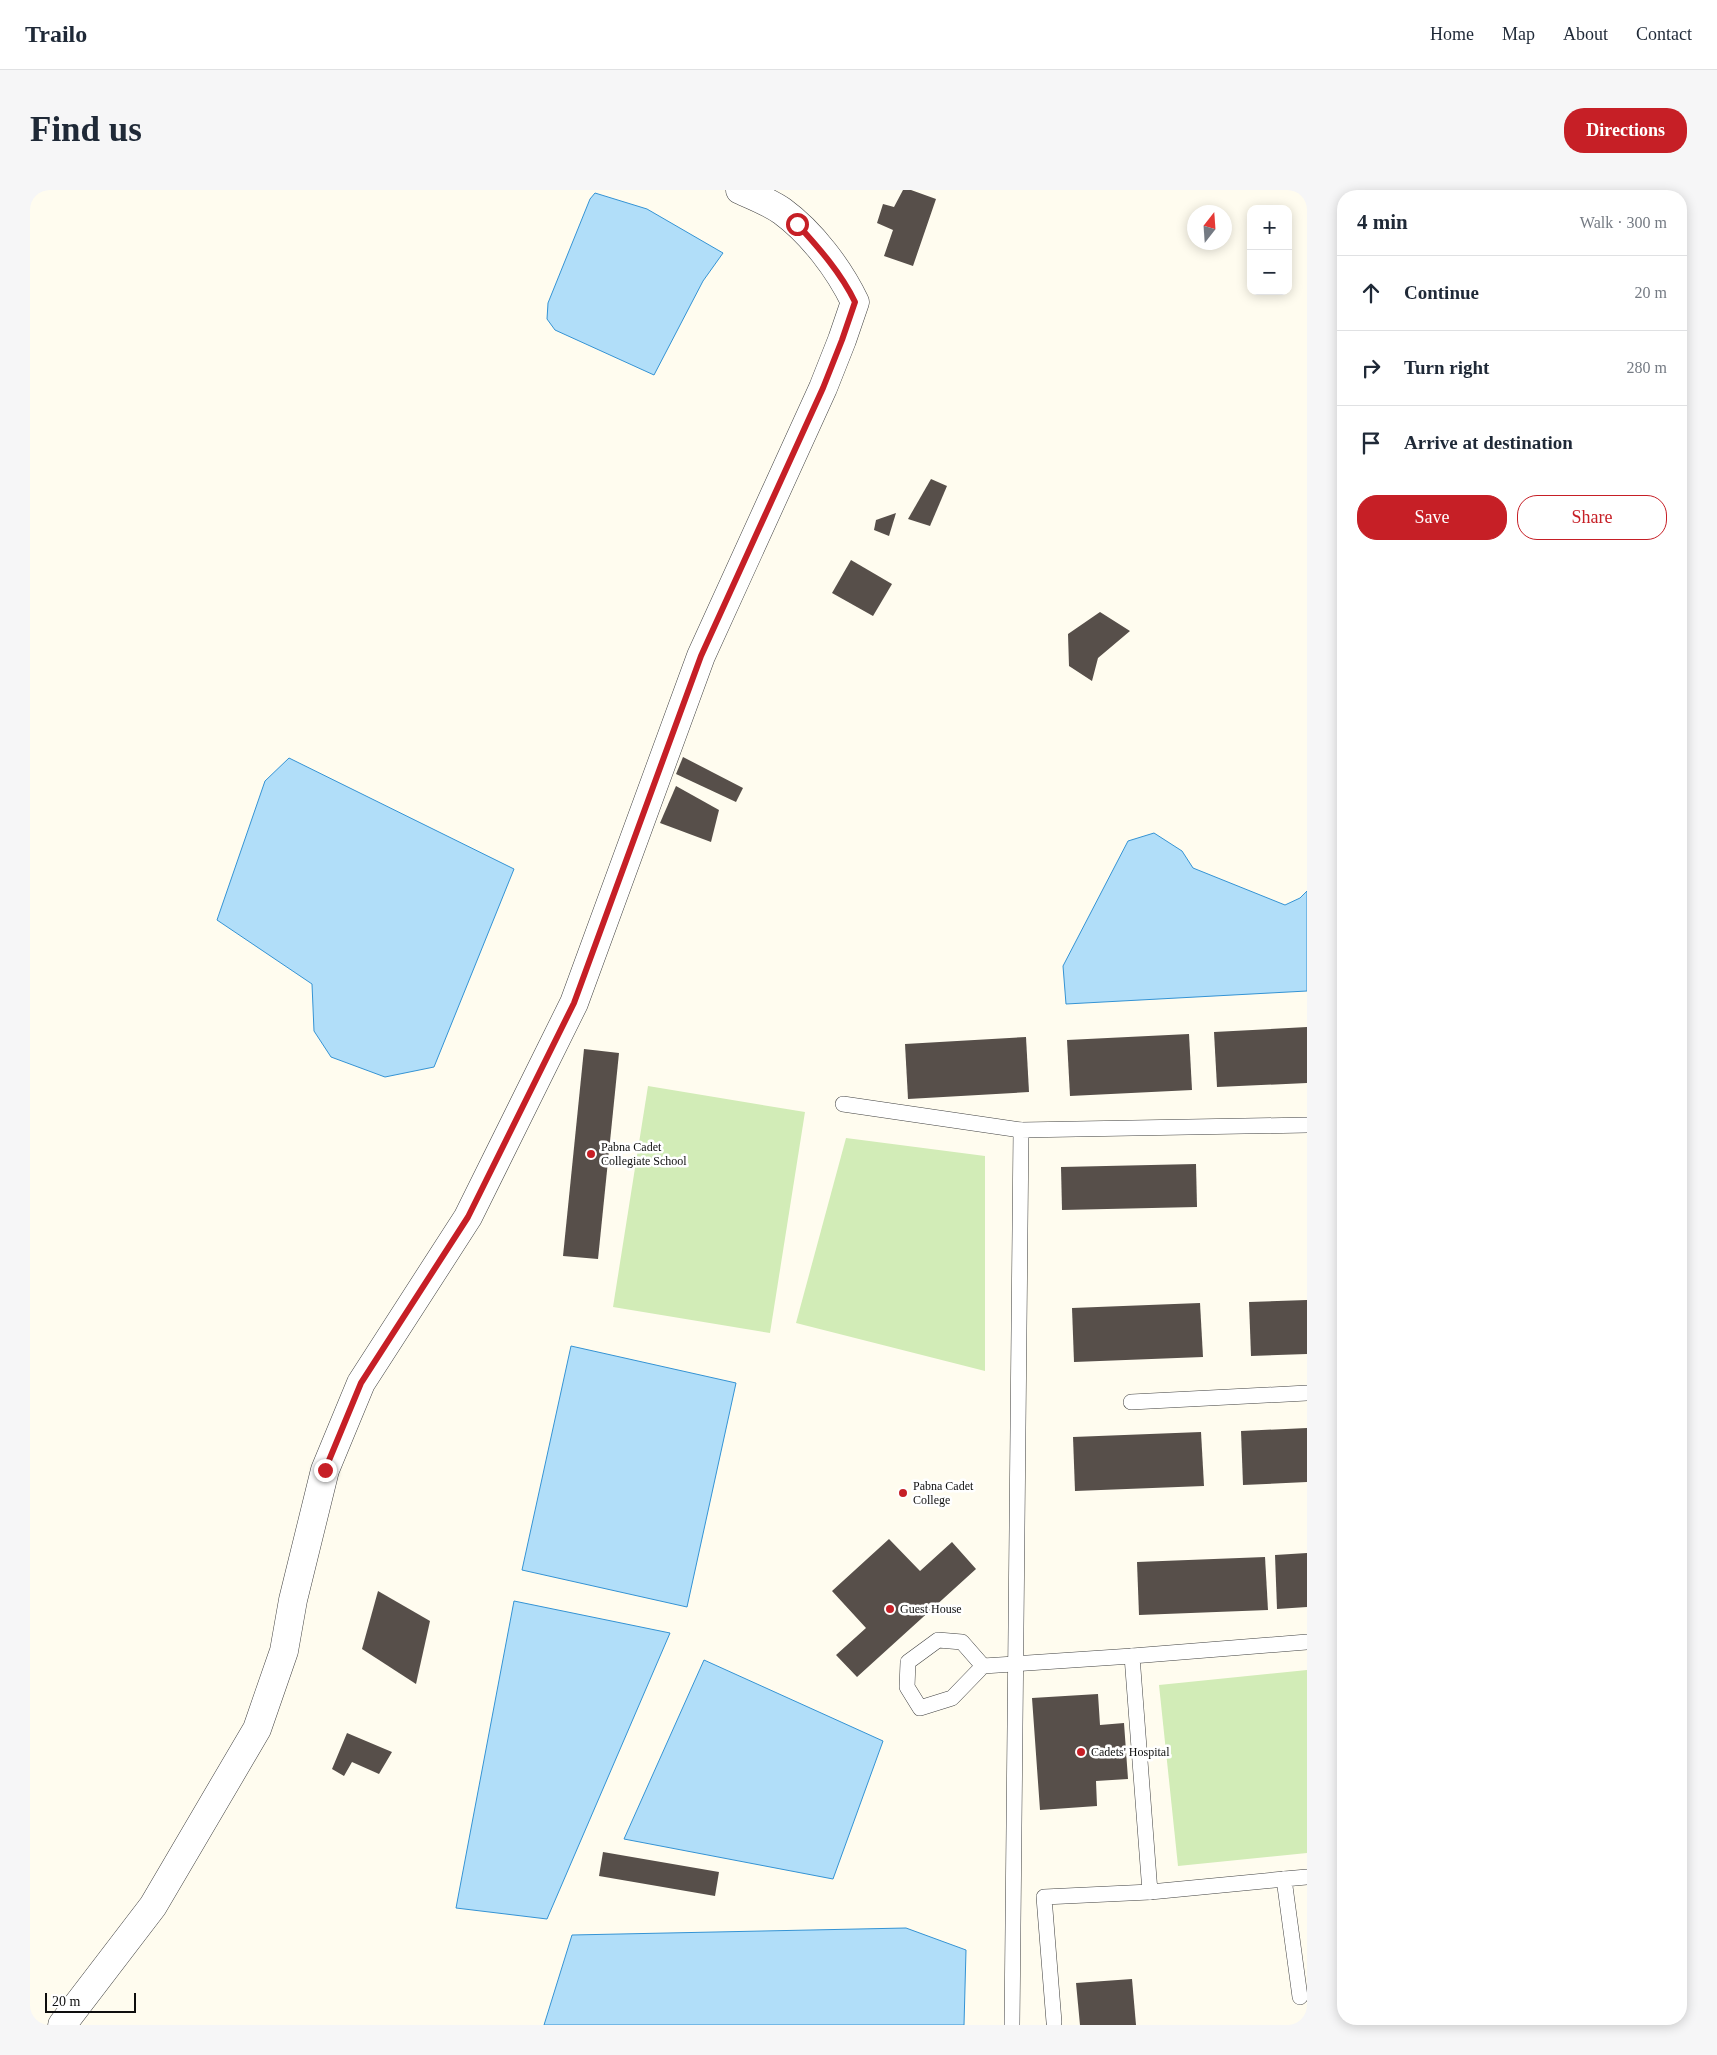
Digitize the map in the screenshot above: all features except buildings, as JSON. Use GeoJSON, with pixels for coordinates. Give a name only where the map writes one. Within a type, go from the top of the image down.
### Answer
{"type":"FeatureCollection","features":[{"type":"Feature","properties":{"kind":"street"},"geometry":{"type":"LineString","coordinates":[[62,2025],[153,1906],[257,1729],[284,1651],[293,1600],[325,1470],[361,1383],[468,1217],[574,1003],[701,656],[784,477],[842,340],[855,302],[849,289],[818,247],[797,224],[781,211],[740,190]]}},
{"type":"Feature","properties":{"kind":"lane"},"geometry":{"type":"LineString","coordinates":[[843,1104],[1021,1130],[1307,1125]]}},
{"type":"Feature","properties":{"kind":"lane"},"geometry":{"type":"LineString","coordinates":[[1012,2025],[1021,1130]]}},
{"type":"Feature","properties":{"kind":"lane"},"geometry":{"type":"LineString","coordinates":[[1131,1402],[1307,1393]]}},
{"type":"Feature","properties":{"kind":"lane"},"geometry":{"type":"LineString","coordinates":[[984,1666],[962,1642],[938,1640],[908,1662],[907,1687],[920,1708],[952,1698],[984,1666],[1307,1642]]}},
{"type":"Feature","properties":{"kind":"lane"},"geometry":{"type":"LineString","coordinates":[[1132,1656],[1150,1892]]}},
{"type":"Feature","properties":{"kind":"lane"},"geometry":{"type":"LineString","coordinates":[[1054,2022],[1044,1896],[1150,1892],[1307,1877]]}},
{"type":"Feature","properties":{"kind":"lane"},"geometry":{"type":"LineString","coordinates":[[1284,1879],[1300,1997]]}},
{"type":"Feature","properties":{"kind":"green space"},"geometry":{"type":"Polygon","coordinates":[[[648,1086],[805,1112],[770,1333],[613,1307],[648,1086]]]}},
{"type":"Feature","properties":{"kind":"green space"},"geometry":{"type":"Polygon","coordinates":[[[846,1138],[985,1156],[985,1371],[796,1323],[846,1138]]]}},
{"type":"Feature","properties":{"kind":"green space"},"geometry":{"type":"Polygon","coordinates":[[[1307,1670],[1307,1853],[1178,1866],[1159,1685],[1307,1670]]]}},
{"type":"Feature","properties":{"kind":"water"},"geometry":{"type":"Polygon","coordinates":[[[595,193],[647,209],[723,253],[703,281],[654,375],[555,330],[547,319],[548,303],[590,199],[595,193]]]}},
{"type":"Feature","properties":{"kind":"water"},"geometry":{"type":"Polygon","coordinates":[[[289,758],[514,869],[434,1067],[385,1077],[331,1057],[314,1031],[312,984],[217,920],[265,781],[289,758]]]}},
{"type":"Feature","properties":{"kind":"water"},"geometry":{"type":"Polygon","coordinates":[[[1154,833],[1182,851],[1193,868],[1285,905],[1300,898],[1307,891],[1307,991],[1066,1004],[1063,966],[1128,841],[1154,833]]]}},
{"type":"Feature","properties":{"kind":"water"},"geometry":{"type":"Polygon","coordinates":[[[571,1346],[736,1383],[687,1607],[522,1570],[571,1346]]]}},
{"type":"Feature","properties":{"kind":"water"},"geometry":{"type":"Polygon","coordinates":[[[514,1601],[670,1633],[547,1919],[456,1908],[514,1601]]]}},
{"type":"Feature","properties":{"kind":"water"},"geometry":{"type":"Polygon","coordinates":[[[704,1660],[883,1741],[833,1879],[624,1839],[704,1660]]]}},
{"type":"Feature","properties":{"kind":"water"},"geometry":{"type":"Polygon","coordinates":[[[906,1928],[966,1950],[964,2025],[544,2025],[572,1935],[906,1928]]]}},
{"type":"Feature","properties":{"kind":"place","name":"Pabna Cadet Collegiate School"},"geometry":{"type":"Point","coordinates":[591,1154]}},
{"type":"Feature","properties":{"kind":"place","name":"Pabna Cadet College"},"geometry":{"type":"Point","coordinates":[903,1493]}},
{"type":"Feature","properties":{"kind":"place","name":"Guest House"},"geometry":{"type":"Point","coordinates":[890,1609]}},
{"type":"Feature","properties":{"kind":"place","name":"Cadets' Hospital"},"geometry":{"type":"Point","coordinates":[1081,1752]}},
{"type":"Feature","properties":{"kind":"route"},"geometry":{"type":"LineString","coordinates":[[325,1470],[361,1383],[468,1217],[574,1003],[701,656],[784,477],[842,340],[855,302],[849,289],[818,247],[797,224]]}}]}
